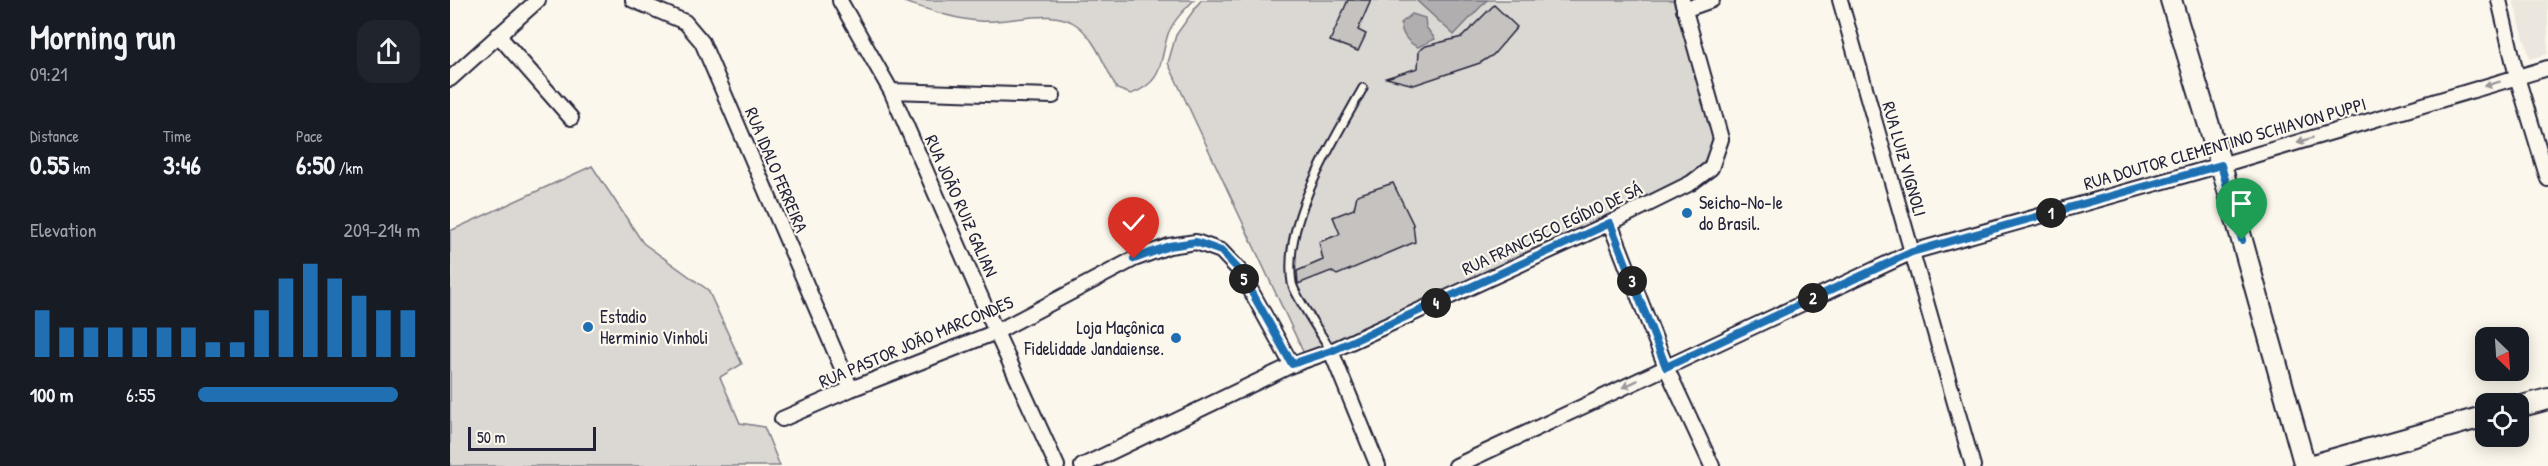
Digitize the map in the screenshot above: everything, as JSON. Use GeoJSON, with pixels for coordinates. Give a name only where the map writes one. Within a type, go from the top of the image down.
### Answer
{"type":"FeatureCollection","features":[{"type":"Feature","properties":{"kind":"street"},"geometry":{"type":"LineString","coordinates":[[450,79],[538,0]]}},
{"type":"Feature","properties":{"kind":"street","name":"RUA IDALO FERREIRA"},"geometry":{"type":"LineString","coordinates":[[633,0],[685,22],[702,42],[850,389]]}},
{"type":"Feature","properties":{"kind":"street"},"geometry":{"type":"LineString","coordinates":[[1683,5],[1712,0]]}},
{"type":"Feature","properties":{"kind":"street","name":"RUA LUIZ VIGNOLI"},"geometry":{"type":"LineString","coordinates":[[1840,0],[1973,466]]}},
{"type":"Feature","properties":{"kind":"street"},"geometry":{"type":"LineString","coordinates":[[2171,0],[2307,466],[2475,419]]}},
{"type":"Feature","properties":{"kind":"street"},"geometry":{"type":"LineString","coordinates":[[2499,0],[2517,77],[2548,179]]}},
{"type":"Feature","properties":{"kind":"street","name":"RUA JOÃO RUIZ GALIAN"},"geometry":{"type":"LineString","coordinates":[[840,1],[891,91],[1057,466]]}},
{"type":"Feature","properties":{"kind":"street","name":"RUA FRANCISCO EGÍDIO DE SÁ"},"geometry":{"type":"LineString","coordinates":[[1082,466],[1292,364],[1331,351],[1610,223],[1691,183],[1711,168],[1721,140],[1683,5]]}},
{"type":"Feature","properties":{"kind":"street"},"geometry":{"type":"LineString","coordinates":[[498,35],[571,118]]}},
{"type":"Feature","properties":{"kind":"street","name":"RUA DOUTOR CLEMENTINO SCHIAVON PUPPI"},"geometry":{"type":"LineString","coordinates":[[1455,466],[1912,252],[2221,165],[2548,68]]}},
{"type":"Feature","properties":{"kind":"street"},"geometry":{"type":"LineString","coordinates":[[891,91],[1053,96]]}},
{"type":"Feature","properties":{"kind":"street"},"geometry":{"type":"LineString","coordinates":[[1610,223],[1666,367],[1712,466]]}},
{"type":"Feature","properties":{"kind":"street","name":"RUA PASTOR JOÃO MARCONDES"},"geometry":{"type":"LineString","coordinates":[[782,419],[850,389],[996,332],[1134,259],[1169,246],[1196,242],[1221,251],[1240,271],[1292,364]]}},
{"type":"Feature","properties":{"kind":"street"},"geometry":{"type":"LineString","coordinates":[[1331,351],[1378,466]]}},
{"type":"Feature","properties":{"kind":"street"},"geometry":{"type":"LineString","coordinates":[[2529,404],[2548,399]]}},
{"type":"Feature","properties":{"kind":"lane"},"geometry":{"type":"LineString","coordinates":[[1331,351],[1292,285],[1292,239],[1322,160],[1363,88]]}},
{"type":"Feature","properties":{"kind":"shaded area"},"geometry":{"type":"Polygon","coordinates":[[[898,0],[1194,0],[1170,29],[1155,77],[1142,89],[1131,94],[1117,89],[1090,39],[1078,26],[1068,20],[1044,16],[991,21],[969,20],[898,0]]]}},
{"type":"Feature","properties":{"kind":"shaded area"},"geometry":{"type":"Polygon","coordinates":[[[1201,0],[1673,0],[1715,134],[1704,164],[1685,180],[1306,358],[1168,63],[1176,35],[1201,0]]]}},
{"type":"Feature","properties":{"kind":"shaded area"},"geometry":{"type":"Polygon","coordinates":[[[1416,0],[1487,0],[1454,35],[1416,0]]]}},
{"type":"Feature","properties":{"kind":"shaded area"},"geometry":{"type":"Polygon","coordinates":[[[2513,0],[2548,0],[2548,54],[2530,59],[2513,0]]]}},
{"type":"Feature","properties":{"kind":"shaded area"},"geometry":{"type":"Polygon","coordinates":[[[1412,14],[1425,18],[1426,27],[1435,39],[1418,47],[1408,41],[1402,31],[1401,23],[1412,14]]]}},
{"type":"Feature","properties":{"kind":"shaded area","name":"Estadio Herminio Vinholi"},"geometry":{"type":"Polygon","coordinates":[[[592,166],[643,243],[708,290],[742,364],[720,377],[740,423],[764,427],[780,466],[450,466],[450,231],[592,166]]]}},
{"type":"Feature","properties":{"kind":"building"},"geometry":{"type":"Polygon","coordinates":[[[1348,0],[1371,0],[1358,30],[1366,34],[1358,51],[1330,41],[1348,0]]]}},
{"type":"Feature","properties":{"kind":"building"},"geometry":{"type":"Polygon","coordinates":[[[1494,5],[1517,27],[1493,55],[1480,63],[1414,85],[1386,78],[1418,68],[1419,51],[1426,46],[1462,37],[1494,5]]]}},
{"type":"Feature","properties":{"kind":"building"},"geometry":{"type":"Polygon","coordinates":[[[1393,183],[1413,224],[1415,242],[1337,275],[1331,271],[1298,284],[1297,271],[1323,260],[1319,242],[1340,234],[1333,217],[1354,209],[1357,195],[1393,183]]]}},
{"type":"Feature","properties":{"kind":"place","name":"Seicho-No-Ie do Brasil."},"geometry":{"type":"Point","coordinates":[1687,213]}},
{"type":"Feature","properties":{"kind":"place","name":"Estadio Herminio Vinholi"},"geometry":{"type":"Point","coordinates":[588,327]}},
{"type":"Feature","properties":{"kind":"place","name":"Loja Maçônica Fidelidade Jandaiense."},"geometry":{"type":"Point","coordinates":[1176,338]}},
{"type":"Feature","properties":{"kind":"route"},"geometry":{"type":"LineString","coordinates":[[1134,259],[1169,246],[1196,242],[1221,251],[1240,271],[1292,364],[1331,351],[1610,223],[1666,367],[1912,252],[2221,165],[2242,240]]}}]}
